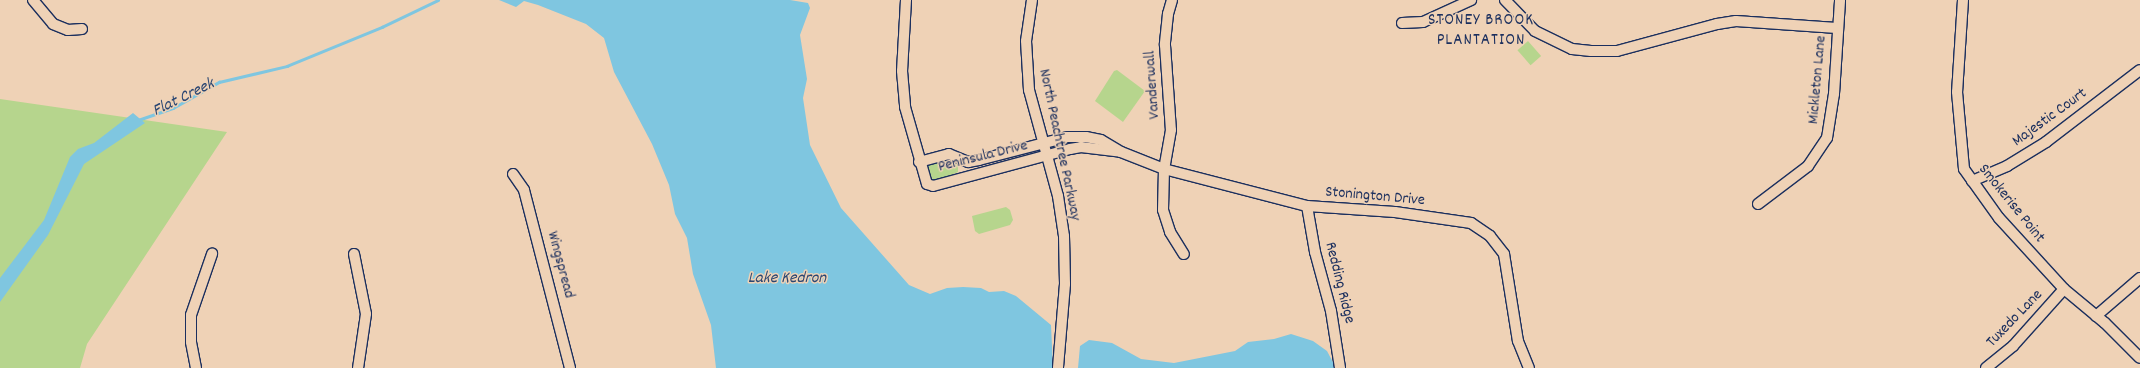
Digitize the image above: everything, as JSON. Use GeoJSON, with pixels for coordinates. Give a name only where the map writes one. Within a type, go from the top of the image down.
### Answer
{"type":"FeatureCollection","features":[{"type":"Feature","properties":{"kind":"street"},"geometry":{"type":"LineString","coordinates":[[33,0],[53,24],[68,30],[82,29]]}},
{"type":"Feature","properties":{"kind":"street","name":"Peninsula Drive"},"geometry":{"type":"LineString","coordinates":[[906,0],[902,83],[905,106],[924,180],[933,186],[1047,156]]}},
{"type":"Feature","properties":{"kind":"street","name":"North Peachtree Parkway"},"geometry":{"type":"LineString","coordinates":[[1032,0],[1027,19],[1026,64],[1029,90],[1061,211],[1065,256],[1058,368]]}},
{"type":"Feature","properties":{"kind":"street","name":"Vanderwall"},"geometry":{"type":"LineString","coordinates":[[1172,0],[1168,14],[1166,45],[1171,130],[1164,169],[1163,210],[1170,232],[1184,254]]}},
{"type":"Feature","properties":{"kind":"street"},"geometry":{"type":"LineString","coordinates":[[1402,23],[1423,22],[1471,0]]}},
{"type":"Feature","properties":{"kind":"street"},"geometry":{"type":"LineString","coordinates":[[1505,0],[1521,19],[1540,34],[1572,49],[1590,51],[1617,51],[1717,24],[1736,22],[1837,28]]}},
{"type":"Feature","properties":{"kind":"street","name":"Mickleton Lane"},"geometry":{"type":"LineString","coordinates":[[1758,204],[1808,166],[1827,138],[1834,94],[1837,28],[1840,0]]}},
{"type":"Feature","properties":{"kind":"street","name":"Smokerise Point"},"geometry":{"type":"LineString","coordinates":[[1963,0],[1957,92],[1964,170],[1999,218],[2064,289],[2096,316],[2140,358]]}},
{"type":"Feature","properties":{"kind":"street","name":"Majestic Court"},"geometry":{"type":"LineString","coordinates":[[1972,181],[2007,166],[2046,142],[2140,70]]}},
{"type":"Feature","properties":{"kind":"street","name":"Stonington Drive"},"geometry":{"type":"LineString","coordinates":[[1043,143],[1067,137],[1086,137],[1101,140],[1121,152],[1164,169],[1307,206],[1411,214],[1464,221],[1477,226],[1497,243],[1506,258],[1518,341],[1529,368]]}},
{"type":"Feature","properties":{"kind":"street","name":"Peninsula Drive"},"geometry":{"type":"LineString","coordinates":[[919,162],[949,154],[971,161],[1043,143]]}},
{"type":"Feature","properties":{"kind":"street","name":"Stonington Drive"},"geometry":{"type":"LineString","coordinates":[[1047,156],[1081,147],[1121,152]]}},
{"type":"Feature","properties":{"kind":"street"},"geometry":{"type":"LineString","coordinates":[[971,161],[974,175]]}},
{"type":"Feature","properties":{"kind":"street","name":"Wingspread"},"geometry":{"type":"LineString","coordinates":[[513,174],[524,190],[570,368]]}},
{"type":"Feature","properties":{"kind":"street","name":"Redding Ridge"},"geometry":{"type":"LineString","coordinates":[[1307,206],[1340,365]]}},
{"type":"Feature","properties":{"kind":"street"},"geometry":{"type":"LineString","coordinates":[[196,368],[191,342],[191,315],[212,254]]}},
{"type":"Feature","properties":{"kind":"street"},"geometry":{"type":"LineString","coordinates":[[354,254],[366,314],[358,368]]}},
{"type":"Feature","properties":{"kind":"street"},"geometry":{"type":"LineString","coordinates":[[2096,316],[2140,278]]}},
{"type":"Feature","properties":{"kind":"street","name":"Tuxedo Lane"},"geometry":{"type":"LineString","coordinates":[[1986,368],[2012,346],[2064,289]]}},
{"type":"Feature","properties":{"kind":"green space"},"geometry":{"type":"Polygon","coordinates":[[[1528,41],[1541,56],[1531,65],[1517,50],[1528,41]]]}},
{"type":"Feature","properties":{"kind":"green space"},"geometry":{"type":"Polygon","coordinates":[[[1117,70],[1145,91],[1123,122],[1095,101],[1114,71],[1117,70]]]}},
{"type":"Feature","properties":{"kind":"green space","name":"Flat Creek"},"geometry":{"type":"Polygon","coordinates":[[[0,99],[227,132],[87,344],[80,368],[0,368],[0,99]]]}},
{"type":"Feature","properties":{"kind":"green space"},"geometry":{"type":"Polygon","coordinates":[[[946,156],[958,161],[958,172],[938,181],[931,179],[928,176],[928,163],[946,156]]]}},
{"type":"Feature","properties":{"kind":"green space"},"geometry":{"type":"Polygon","coordinates":[[[1006,207],[1010,210],[1013,220],[1010,225],[979,234],[975,231],[972,216],[1006,207]]]}},
{"type":"Feature","properties":{"kind":"water","name":"Lake Kedron"},"geometry":{"type":"Polygon","coordinates":[[[499,0],[790,0],[808,3],[810,8],[800,35],[807,79],[803,98],[810,145],[841,208],[909,285],[930,294],[947,288],[963,287],[981,288],[989,292],[1004,291],[1016,296],[1051,325],[1053,368],[716,368],[711,325],[693,274],[687,238],[675,214],[669,185],[652,144],[614,72],[604,38],[586,24],[538,5],[524,1],[516,7],[499,0]]]}},
{"type":"Feature","properties":{"kind":"water"},"geometry":{"type":"Polygon","coordinates":[[[133,113],[145,123],[84,164],[48,235],[0,302],[0,278],[44,220],[70,157],[78,149],[94,143],[133,113]]]}},
{"type":"Feature","properties":{"kind":"water"},"geometry":{"type":"Polygon","coordinates":[[[1291,334],[1313,341],[1327,351],[1336,368],[1078,368],[1080,346],[1089,340],[1112,343],[1141,359],[1174,363],[1235,351],[1248,342],[1274,339],[1291,334]]]}},
{"type":"Feature","properties":{"kind":"waterway","name":"Flat Creek"},"geometry":{"type":"LineString","coordinates":[[138,120],[173,108],[219,82],[287,66],[382,27],[438,0]]}},
{"type":"Feature","properties":{"kind":"district","name":"STONEY BROOK PLANTATION"},"geometry":{"type":"Point","coordinates":[1481,32]}}]}
